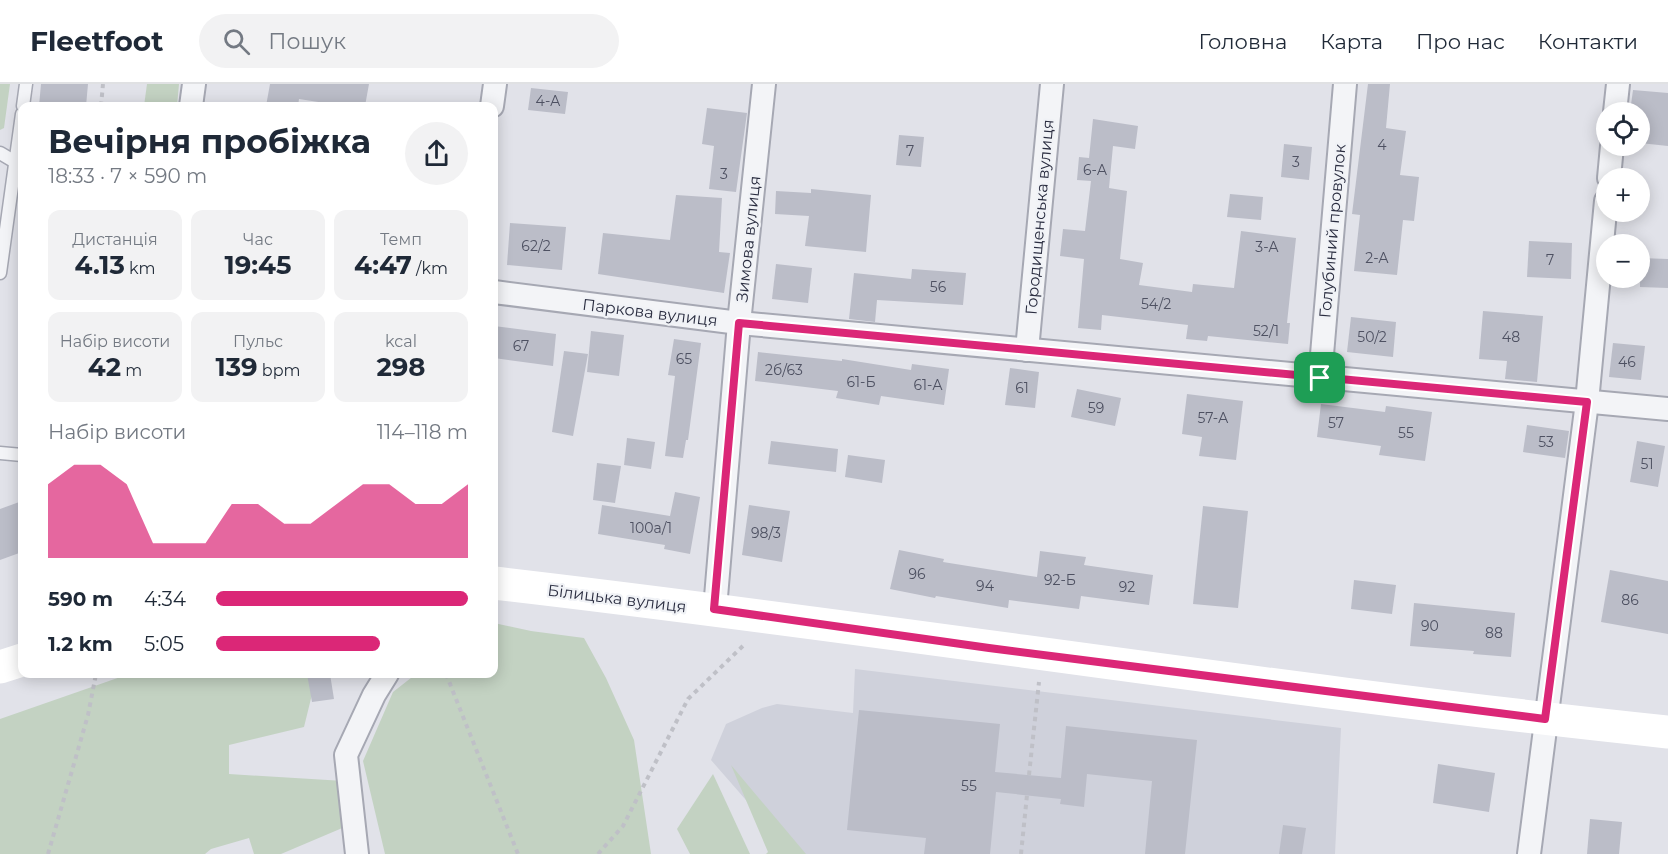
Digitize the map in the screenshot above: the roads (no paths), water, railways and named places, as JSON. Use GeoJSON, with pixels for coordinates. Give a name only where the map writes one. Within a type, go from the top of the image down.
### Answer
{"type":"FeatureCollection","features":[{"type":"Feature","properties":{"kind":"main road","name":"Білицька вулиця"},"geometry":{"type":"LineString","coordinates":[[498,584],[714,609],[1000,649],[1545,719],[1668,732]]}},
{"type":"Feature","properties":{"kind":"main road"},"geometry":{"type":"LineString","coordinates":[[0,667],[18,661]]}},
{"type":"Feature","properties":{"kind":"street"},"geometry":{"type":"LineString","coordinates":[[192,102],[194,84]]}},
{"type":"Feature","properties":{"kind":"street"},"geometry":{"type":"LineString","coordinates":[[493,102],[495,84]]}},
{"type":"Feature","properties":{"kind":"street","name":"Зимова вулиця"},"geometry":{"type":"LineString","coordinates":[[714,609],[739,323],[764,84]]}},
{"type":"Feature","properties":{"kind":"street","name":"Городищенська вулиця"},"geometry":{"type":"LineString","coordinates":[[1027,350],[1052,84]]}},
{"type":"Feature","properties":{"kind":"street","name":"Голубиний провулок"},"geometry":{"type":"LineString","coordinates":[[1320,378],[1345,84]]}},
{"type":"Feature","properties":{"kind":"street"},"geometry":{"type":"LineString","coordinates":[[1616,102],[1618,84]]}},
{"type":"Feature","properties":{"kind":"street"},"geometry":{"type":"LineString","coordinates":[[1529,854],[1587,402],[1604,222]]}},
{"type":"Feature","properties":{"kind":"street","name":"Паркова вулиця"},"geometry":{"type":"LineString","coordinates":[[498,293],[739,323],[1668,409]]}},
{"type":"Feature","properties":{"kind":"street"},"geometry":{"type":"LineString","coordinates":[[357,854],[346,755],[374,695],[385,678]]}},
{"type":"Feature","properties":{"kind":"lane"},"geometry":{"type":"LineString","coordinates":[[24,102],[26,84]]}},
{"type":"Feature","properties":{"kind":"lane"},"geometry":{"type":"LineString","coordinates":[[0,153],[18,164]]}},
{"type":"Feature","properties":{"kind":"lane"},"geometry":{"type":"LineString","coordinates":[[0,273],[18,176]]}},
{"type":"Feature","properties":{"kind":"lane"},"geometry":{"type":"LineString","coordinates":[[0,453],[18,455]]}}]}
